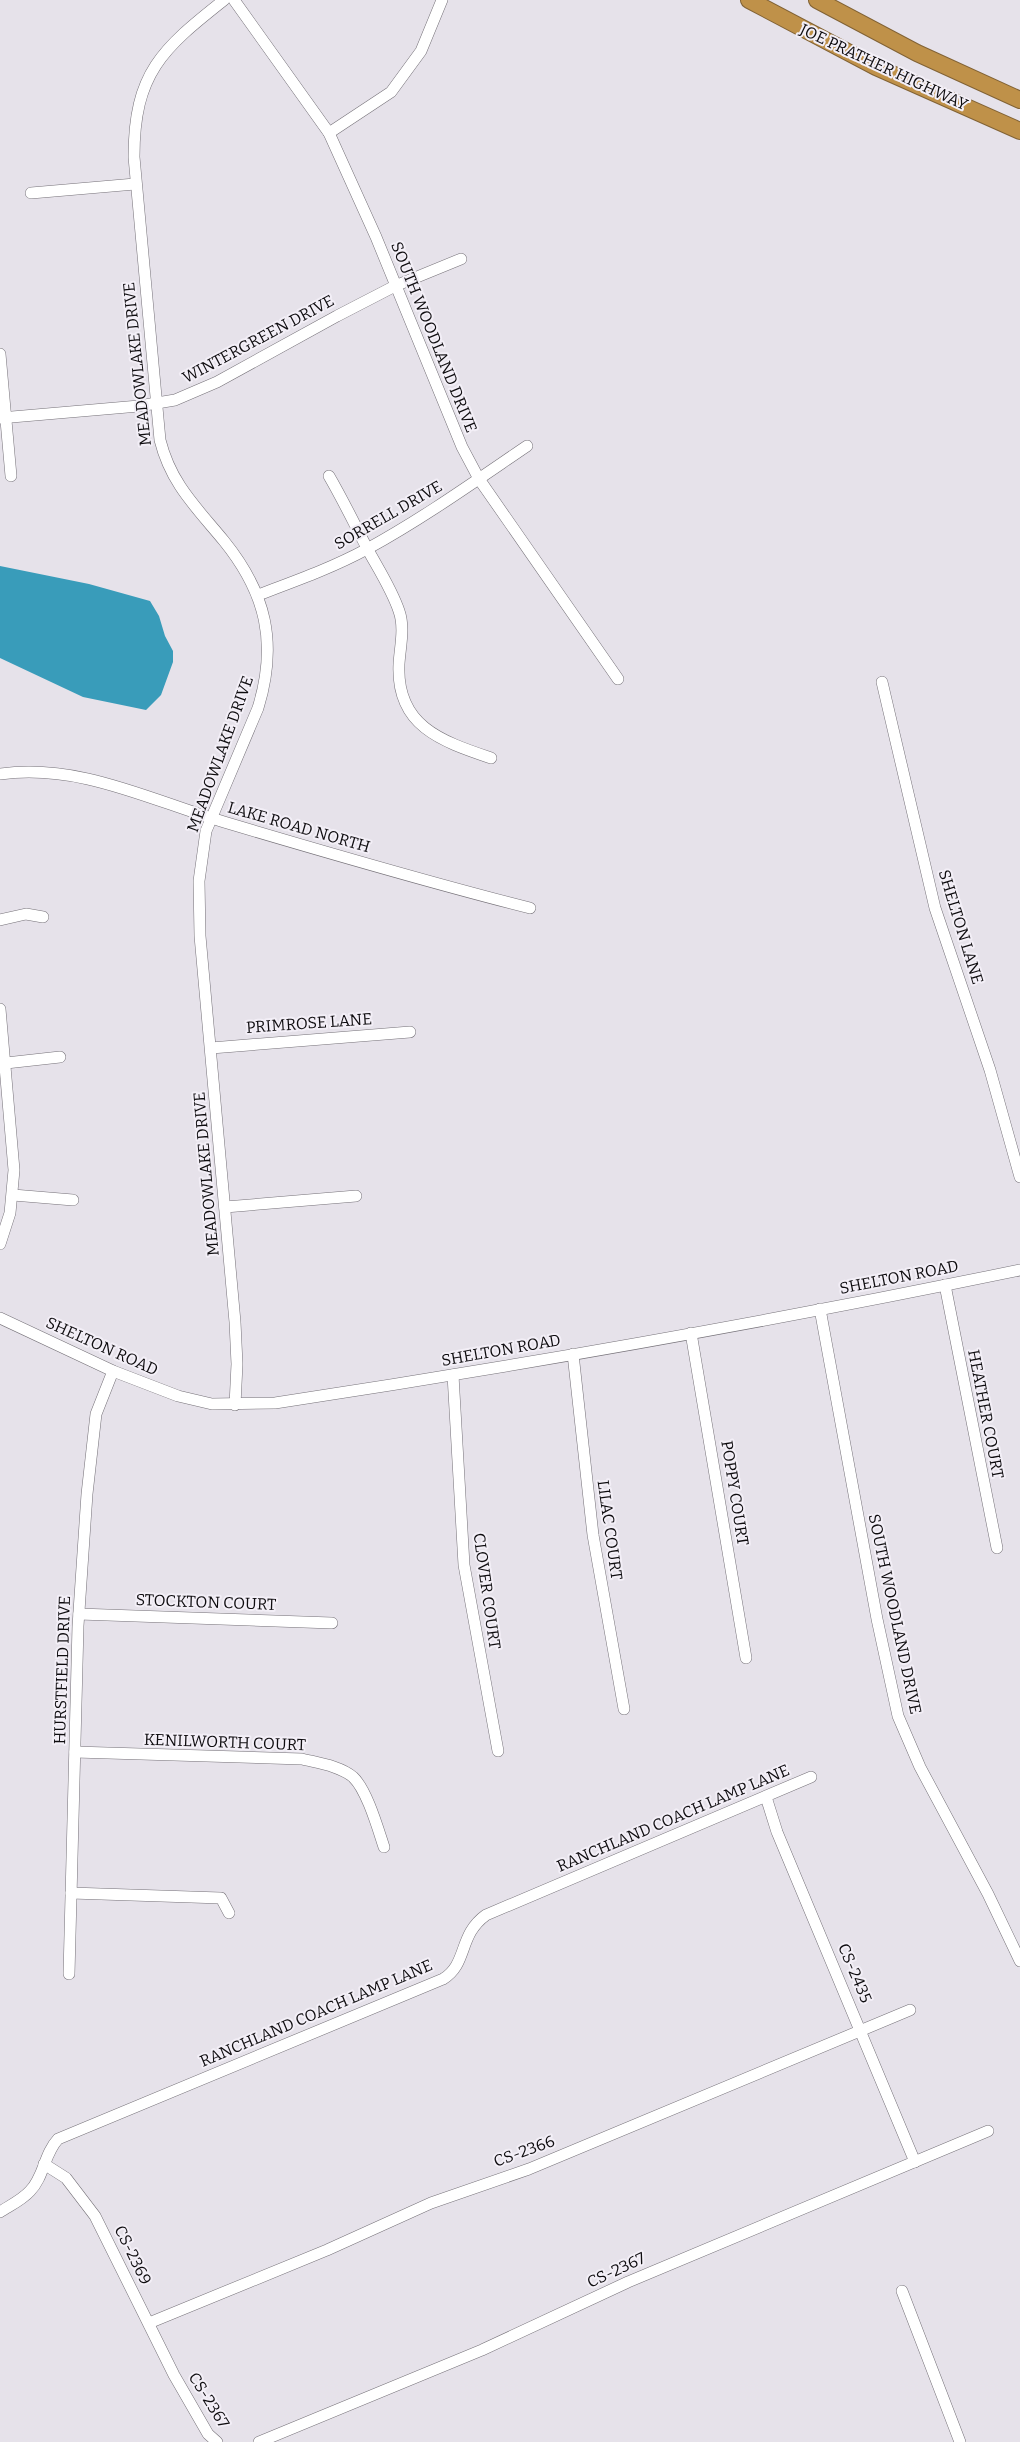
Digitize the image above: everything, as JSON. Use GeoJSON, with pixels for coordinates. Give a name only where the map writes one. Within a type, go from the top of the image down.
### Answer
{"type":"FeatureCollection","features":[{"type":"Feature","properties":{"kind":"highway","name":"JOE PRATHER HIGHWAY"},"geometry":{"type":"LineString","coordinates":[[749,0],[876,67],[1020,131]]}},
{"type":"Feature","properties":{"kind":"highway","name":"JOE PRATHER HIGHWAY"},"geometry":{"type":"LineString","coordinates":[[817,0],[917,52],[1020,100]]}},
{"type":"Feature","properties":{"kind":"street","name":"MEADOWLAKE DRIVE"},"geometry":{"type":"LineString","coordinates":[[224,0],[179,35],[166,48],[145,85],[134,131],[135,184],[160,440],[168,468],[175,481],[245,570],[258,595],[268,652],[264,687],[258,708],[210,818],[201,862],[198,899],[237,1356],[235,1405]]}},
{"type":"Feature","properties":{"kind":"street","name":"SOUTH WOODLAND DRIVE"},"geometry":{"type":"LineString","coordinates":[[234,0],[329,133],[396,286],[462,447],[479,479],[618,679]]}},
{"type":"Feature","properties":{"kind":"street"},"geometry":{"type":"LineString","coordinates":[[329,133],[391,92],[421,51],[442,0]]}},
{"type":"Feature","properties":{"kind":"street"},"geometry":{"type":"LineString","coordinates":[[31,193],[135,184]]}},
{"type":"Feature","properties":{"kind":"street","name":"WINTERGREEN DRIVE"},"geometry":{"type":"LineString","coordinates":[[3,418],[155,404],[175,400],[217,382],[396,286],[461,259]]}},
{"type":"Feature","properties":{"kind":"street"},"geometry":{"type":"LineString","coordinates":[[0,354],[3,418],[12,476]]}},
{"type":"Feature","properties":{"kind":"street","name":"SORRELL DRIVE"},"geometry":{"type":"LineString","coordinates":[[258,595],[305,577],[367,549],[479,479],[526,446]]}},
{"type":"Feature","properties":{"kind":"street"},"geometry":{"type":"LineString","coordinates":[[329,476],[400,613],[402,624],[398,677],[404,704],[412,716],[434,736],[491,758]]}},
{"type":"Feature","properties":{"kind":"street","name":"SHELTON LANE"},"geometry":{"type":"LineString","coordinates":[[882,682],[935,908],[990,1070],[1020,1177]]}},
{"type":"Feature","properties":{"kind":"street","name":"LAKE ROAD NORTH"},"geometry":{"type":"LineString","coordinates":[[0,774],[39,772],[79,776],[210,818],[530,908]]}},
{"type":"Feature","properties":{"kind":"street"},"geometry":{"type":"LineString","coordinates":[[0,920],[26,914],[42,917]]}},
{"type":"Feature","properties":{"kind":"street"},"geometry":{"type":"LineString","coordinates":[[0,1009],[14,1146],[13,1195],[0,1244]]}},
{"type":"Feature","properties":{"kind":"street","name":"PRIMROSE LANE"},"geometry":{"type":"LineString","coordinates":[[211,1048],[410,1032]]}},
{"type":"Feature","properties":{"kind":"street"},"geometry":{"type":"LineString","coordinates":[[6,1063],[60,1057]]}},
{"type":"Feature","properties":{"kind":"street"},"geometry":{"type":"LineString","coordinates":[[13,1195],[73,1200]]}},
{"type":"Feature","properties":{"kind":"street"},"geometry":{"type":"LineString","coordinates":[[225,1207],[356,1196]]}},
{"type":"Feature","properties":{"kind":"street","name":"SHELTON ROAD"},"geometry":{"type":"LineString","coordinates":[[0,1318],[113,1371],[195,1401],[235,1405],[275,1403],[453,1375],[691,1333],[1020,1270]]}},
{"type":"Feature","properties":{"kind":"street","name":"HEATHER COURT"},"geometry":{"type":"LineString","coordinates":[[945,1285],[997,1548]]}},
{"type":"Feature","properties":{"kind":"street","name":"SOUTH WOODLAND DRIVE"},"geometry":{"type":"LineString","coordinates":[[820,1309],[877,1619],[898,1716],[920,1768],[988,1894],[1020,1961]]}},
{"type":"Feature","properties":{"kind":"street","name":"POPPY COURT"},"geometry":{"type":"LineString","coordinates":[[691,1333],[746,1658]]}},
{"type":"Feature","properties":{"kind":"street","name":"LILAC COURT"},"geometry":{"type":"LineString","coordinates":[[572,1354],[592,1535],[624,1709]]}},
{"type":"Feature","properties":{"kind":"street","name":"HURSTFIELD DRIVE"},"geometry":{"type":"LineString","coordinates":[[69,1974],[79,1614],[90,1462],[96,1414],[113,1371]]}},
{"type":"Feature","properties":{"kind":"street","name":"CLOVER COURT"},"geometry":{"type":"LineString","coordinates":[[453,1375],[464,1565],[498,1751]]}},
{"type":"Feature","properties":{"kind":"street","name":"STOCKTON COURT"},"geometry":{"type":"LineString","coordinates":[[79,1614],[332,1623]]}},
{"type":"Feature","properties":{"kind":"street","name":"KENILWORTH COURT"},"geometry":{"type":"LineString","coordinates":[[75,1752],[302,1759],[327,1765],[353,1778],[374,1812],[384,1847]]}},
{"type":"Feature","properties":{"kind":"street","name":"RANCHLAND COACH LAMP LANE"},"geometry":{"type":"LineString","coordinates":[[0,2212],[29,2192],[44,2164],[48,2151],[58,2139],[444,1978],[456,1969],[471,1928],[486,1915],[811,1778]]}},
{"type":"Feature","properties":{"kind":"street","name":"CS-2435"},"geometry":{"type":"LineString","coordinates":[[766,1797],[778,1832],[915,2162]]}},
{"type":"Feature","properties":{"kind":"street"},"geometry":{"type":"LineString","coordinates":[[71,1893],[221,1898],[229,1913]]}},
{"type":"Feature","properties":{"kind":"street","name":"CS-2366"},"geometry":{"type":"LineString","coordinates":[[149,2323],[327,2250],[431,2203],[529,2169],[910,2010]]}},
{"type":"Feature","properties":{"kind":"street","name":"CS-2367"},"geometry":{"type":"LineString","coordinates":[[259,2442],[482,2350],[628,2282],[988,2131]]}},
{"type":"Feature","properties":{"kind":"street","name":"CS-2369"},"geometry":{"type":"LineString","coordinates":[[44,2164],[66,2178],[85,2201],[102,2229],[174,2375]]}},
{"type":"Feature","properties":{"kind":"street"},"geometry":{"type":"LineString","coordinates":[[902,2291],[960,2442]]}},
{"type":"Feature","properties":{"kind":"street","name":"CS-2367"},"geometry":{"type":"LineString","coordinates":[[174,2375],[208,2434],[217,2442]]}},
{"type":"Feature","properties":{"kind":"water"},"geometry":{"type":"Polygon","coordinates":[[[0,566],[89,584],[150,601],[159,616],[165,636],[173,651],[173,662],[161,695],[146,710],[83,697],[0,658],[0,566]]]}}]}
